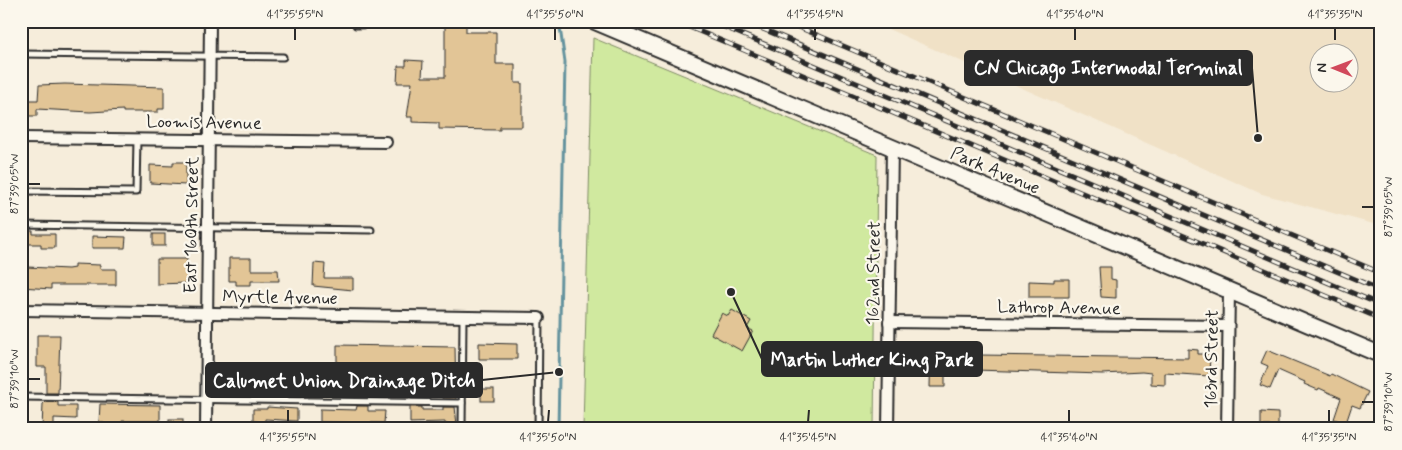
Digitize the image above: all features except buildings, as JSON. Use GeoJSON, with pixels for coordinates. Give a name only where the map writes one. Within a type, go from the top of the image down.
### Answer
{"type":"FeatureCollection","features":[{"type":"Feature","properties":{"kind":"street","name":"East 160th Street"},"geometry":{"type":"LineString","coordinates":[[206,429],[210,21]]}},
{"type":"Feature","properties":{"kind":"street","name":"Park Avenue"},"geometry":{"type":"LineString","coordinates":[[594,21],[1381,355]]}},
{"type":"Feature","properties":{"kind":"street","name":"Loomis Avenue"},"geometry":{"type":"LineString","coordinates":[[21,138],[386,142]]}},
{"type":"Feature","properties":{"kind":"street","name":"162nd Street"},"geometry":{"type":"LineString","coordinates":[[888,429],[892,148]]}},
{"type":"Feature","properties":{"kind":"street","name":"163rd Street"},"geometry":{"type":"LineString","coordinates":[[1227,429],[1230,291]]}},
{"type":"Feature","properties":{"kind":"street","name":"Myrtle Avenue"},"geometry":{"type":"LineString","coordinates":[[21,310],[539,318]]}},
{"type":"Feature","properties":{"kind":"street","name":"Lathrop Avenue"},"geometry":{"type":"LineString","coordinates":[[890,322],[1228,326]]}},
{"type":"Feature","properties":{"kind":"lane"},"geometry":{"type":"LineString","coordinates":[[356,21],[356,24],[365,24],[398,21]]}},
{"type":"Feature","properties":{"kind":"lane"},"geometry":{"type":"LineString","coordinates":[[21,54],[283,57]]}},
{"type":"Feature","properties":{"kind":"lane"},"geometry":{"type":"LineString","coordinates":[[21,191],[136,192],[137,139]]}},
{"type":"Feature","properties":{"kind":"lane"},"geometry":{"type":"LineString","coordinates":[[21,225],[370,230]]}},
{"type":"Feature","properties":{"kind":"lane"},"geometry":{"type":"LineString","coordinates":[[462,429],[463,317]]}},
{"type":"Feature","properties":{"kind":"lane"},"geometry":{"type":"LineString","coordinates":[[538,429],[539,318]]}},
{"type":"Feature","properties":{"kind":"lane"},"geometry":{"type":"LineString","coordinates":[[21,397],[462,403]]}},
{"type":"Feature","properties":{"kind":"shaded area"},"geometry":{"type":"Polygon","coordinates":[[[870,21],[1381,21],[1381,226],[1262,194],[870,21]]]}},
{"type":"Feature","properties":{"kind":"green space"},"geometry":{"type":"Polygon","coordinates":[[[593,38],[877,155],[874,429],[583,429],[593,38]]]}},
{"type":"Feature","properties":{"kind":"waterway"},"geometry":{"type":"LineString","coordinates":[[558,429],[565,62],[559,21]]}},
{"type":"Feature","properties":{"kind":"railway"},"geometry":{"type":"LineString","coordinates":[[675,21],[1381,319]]}},
{"type":"Feature","properties":{"kind":"railway"},"geometry":{"type":"LineString","coordinates":[[710,21],[1381,305]]}},
{"type":"Feature","properties":{"kind":"railway"},"geometry":{"type":"LineString","coordinates":[[744,21],[1381,290]]}},
{"type":"Feature","properties":{"kind":"railway"},"geometry":{"type":"LineString","coordinates":[[784,21],[1381,273]]}},
{"type":"Feature","properties":{"kind":"place","name":"CN Chicago Intermodal Terminal"},"geometry":{"type":"Point","coordinates":[1258,138]}},
{"type":"Feature","properties":{"kind":"place","name":"Martin Luther King Park"},"geometry":{"type":"Point","coordinates":[731,292]}},
{"type":"Feature","properties":{"kind":"place","name":"Calumet Union Drainage Ditch"},"geometry":{"type":"Point","coordinates":[559,372]}}]}
